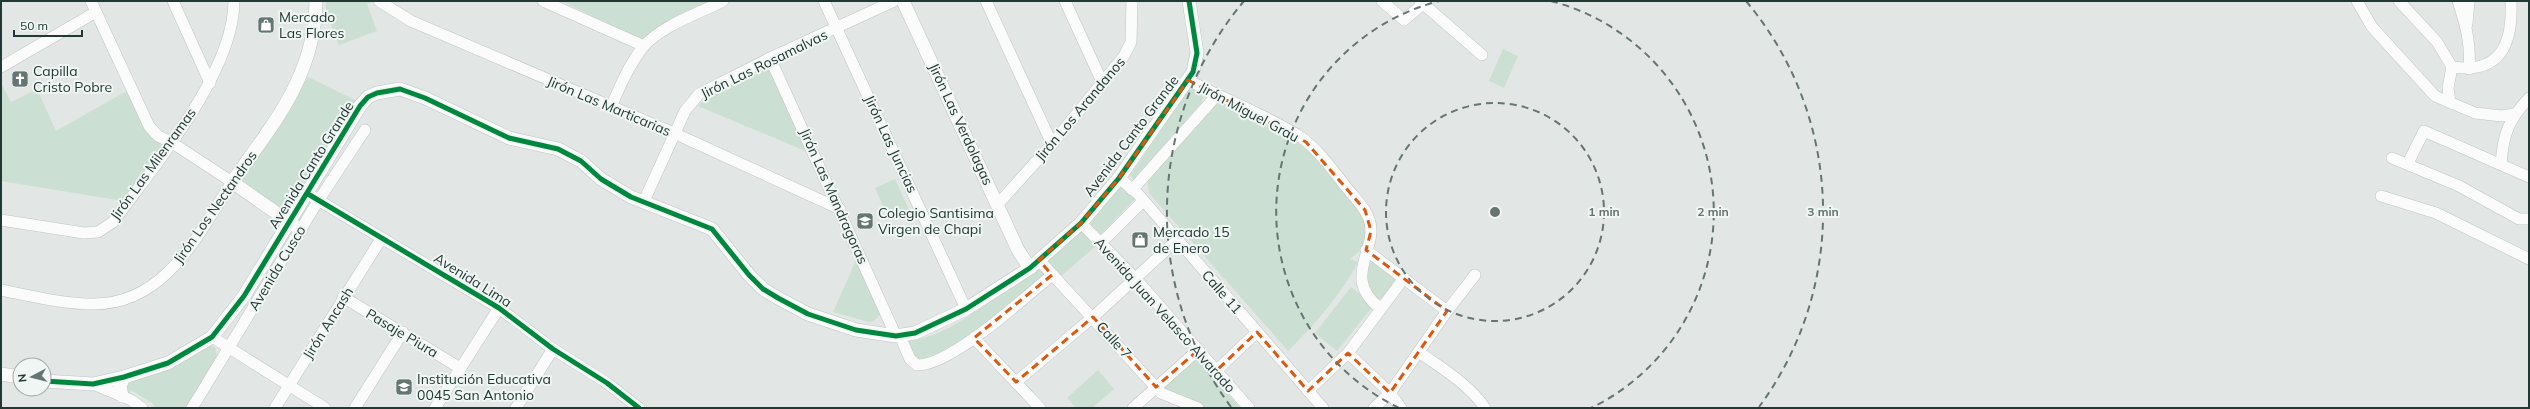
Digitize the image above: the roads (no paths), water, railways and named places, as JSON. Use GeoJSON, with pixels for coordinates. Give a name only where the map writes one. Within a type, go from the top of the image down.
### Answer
{"type":"FeatureCollection","features":[{"type":"Feature","properties":{"kind":"street"},"geometry":{"type":"LineString","coordinates":[[91,1],[149,126],[158,136],[171,142],[232,182],[301,230]]}},
{"type":"Feature","properties":{"kind":"street"},"geometry":{"type":"LineString","coordinates":[[173,1],[210,83]]}},
{"type":"Feature","properties":{"kind":"street","name":"Jirón Las Milenramas"},"geometry":{"type":"LineString","coordinates":[[1,220],[84,233],[98,232],[114,222],[171,142],[210,83],[224,53],[234,14],[234,1]]}},
{"type":"Feature","properties":{"kind":"street","name":"Jirón Los Nectandros"},"geometry":{"type":"LineString","coordinates":[[1,290],[70,303],[94,304],[130,299],[143,293],[170,272],[184,255],[287,102],[302,74],[314,38],[316,1]]}},
{"type":"Feature","properties":{"kind":"street","name":"Jirón Las Marticarias"},"geometry":{"type":"LineString","coordinates":[[379,1],[411,21],[676,134],[840,209]]}},
{"type":"Feature","properties":{"kind":"street"},"geometry":{"type":"LineString","coordinates":[[543,1],[644,46]]}},
{"type":"Feature","properties":{"kind":"street"},"geometry":{"type":"LineString","coordinates":[[611,107],[624,78],[644,46],[676,24],[724,1]]}},
{"type":"Feature","properties":{"kind":"street","name":"Jirón Las Juncias"},"geometry":{"type":"LineString","coordinates":[[824,1],[966,309]]}},
{"type":"Feature","properties":{"kind":"street","name":"Jirón Las Rosamalvas"},"geometry":{"type":"LineString","coordinates":[[644,201],[676,134],[685,111],[699,94],[770,58],[894,1]]}},
{"type":"Feature","properties":{"kind":"street","name":"Jirón Las Verdolagas"},"geometry":{"type":"LineString","coordinates":[[903,1],[1018,250],[1034,264]]}},
{"type":"Feature","properties":{"kind":"street"},"geometry":{"type":"LineString","coordinates":[[986,1],[1052,144]]}},
{"type":"Feature","properties":{"kind":"street"},"geometry":{"type":"LineString","coordinates":[[1064,1],[1103,84]]}},
{"type":"Feature","properties":{"kind":"street","name":"Jirón Los Arandanos"},"geometry":{"type":"LineString","coordinates":[[998,204],[1052,144],[1103,84],[1124,56],[1131,42],[1132,1]]}},
{"type":"Feature","properties":{"kind":"street","name":"Avenida Canto Grande"},"geometry":{"type":"LineString","coordinates":[[52,381],[93,384],[124,377],[168,363],[212,337],[244,296],[289,222],[313,197],[364,102],[377,92],[400,89],[425,98],[509,138],[558,149],[571,155],[615,188],[712,229],[763,289],[794,307],[856,330],[899,339],[915,334],[966,309],[1034,264],[1081,223],[1119,178],[1188,80],[1197,53],[1189,1]]}},
{"type":"Feature","properties":{"kind":"street"},"geometry":{"type":"LineString","coordinates":[[1382,1],[1404,20],[1422,3],[1482,55]]}},
{"type":"Feature","properties":{"kind":"street"},"geometry":{"type":"LineString","coordinates":[[2357,1],[2372,27],[2435,96],[2475,113],[2502,116],[2514,114]]}},
{"type":"Feature","properties":{"kind":"street"},"geometry":{"type":"LineString","coordinates":[[2399,1],[2437,42],[2452,67],[2448,88],[2450,103]]}},
{"type":"Feature","properties":{"kind":"street"},"geometry":{"type":"LineString","coordinates":[[2458,1],[2467,26]]}},
{"type":"Feature","properties":{"kind":"street"},"geometry":{"type":"LineString","coordinates":[[2469,1],[2467,26],[2470,50],[2469,69]]}},
{"type":"Feature","properties":{"kind":"street"},"geometry":{"type":"LineString","coordinates":[[2452,67],[2469,69],[2479,68],[2495,59],[2507,41],[2511,27],[2511,1]]}},
{"type":"Feature","properties":{"kind":"street"},"geometry":{"type":"LineString","coordinates":[[1,67],[96,12]]}},
{"type":"Feature","properties":{"kind":"street","name":"Jirón Las Mandragoras"},"geometry":{"type":"LineString","coordinates":[[770,58],[899,339],[912,362],[924,365],[934,362],[974,338]]}},
{"type":"Feature","properties":{"kind":"street","name":"Jirón Miguel Grau"},"geometry":{"type":"LineString","coordinates":[[1188,80],[1299,137],[1316,152],[1369,218],[1371,231],[1366,250],[1363,284],[1371,301],[1380,308]]}},
{"type":"Feature","properties":{"kind":"street"},"geometry":{"type":"LineString","coordinates":[[1132,190],[1217,96]]}},
{"type":"Feature","properties":{"kind":"street"},"geometry":{"type":"LineString","coordinates":[[2501,164],[2502,145],[2514,114],[2529,98]]}},
{"type":"Feature","properties":{"kind":"street","name":"Avenida Cusco"},"geometry":{"type":"LineString","coordinates":[[192,408],[301,230],[313,197],[365,130]]}},
{"type":"Feature","properties":{"kind":"street"},"geometry":{"type":"LineString","coordinates":[[2408,163],[2424,131],[2529,177]]}},
{"type":"Feature","properties":{"kind":"street"},"geometry":{"type":"LineString","coordinates":[[2392,158],[2408,163],[2459,186],[2519,219],[2529,219]]}},
{"type":"Feature","properties":{"kind":"street","name":"Calle 11"},"geometry":{"type":"LineString","coordinates":[[1119,178],[1143,200],[1323,408]]}},
{"type":"Feature","properties":{"kind":"street"},"geometry":{"type":"LineString","coordinates":[[2381,196],[2436,213],[2529,259]]}},
{"type":"Feature","properties":{"kind":"street","name":"Avenida Lima"},"geometry":{"type":"LineString","coordinates":[[313,197],[381,239],[499,308],[553,349],[607,383],[639,408]]}},
{"type":"Feature","properties":{"kind":"street"},"geometry":{"type":"LineString","coordinates":[[1101,242],[1143,200]]}},
{"type":"Feature","properties":{"kind":"street","name":"Avenida Juan Velasco Alvarado"},"geometry":{"type":"LineString","coordinates":[[1081,223],[1135,278],[1197,351],[1250,408]]}},
{"type":"Feature","properties":{"kind":"street","name":"Jirón Ancash"},"geometry":{"type":"LineString","coordinates":[[275,408],[343,297],[381,239]]}},
{"type":"Feature","properties":{"kind":"street"},"geometry":{"type":"LineString","coordinates":[[1016,382],[1093,317],[1177,240]]}},
{"type":"Feature","properties":{"kind":"street"},"geometry":{"type":"LineString","coordinates":[[1366,250],[1447,311]]}},
{"type":"Feature","properties":{"kind":"street","name":"Calle 7"},"geometry":{"type":"LineString","coordinates":[[1034,264],[1052,275],[1093,317],[1161,393],[1198,408]]}},
{"type":"Feature","properties":{"kind":"street"},"geometry":{"type":"LineString","coordinates":[[1040,408],[974,338],[1052,275]]}},
{"type":"Feature","properties":{"kind":"street"},"geometry":{"type":"LineString","coordinates":[[1374,408],[1390,393],[1447,311],[1475,275]]}},
{"type":"Feature","properties":{"kind":"street"},"geometry":{"type":"LineString","coordinates":[[1308,391],[1348,353],[1380,308],[1404,278]]}},
{"type":"Feature","properties":{"kind":"street","name":"Pasaje Piura"},"geometry":{"type":"LineString","coordinates":[[343,297],[403,332],[460,368]]}},
{"type":"Feature","properties":{"kind":"street"},"geometry":{"type":"LineString","coordinates":[[435,408],[499,308]]}},
{"type":"Feature","properties":{"kind":"street"},"geometry":{"type":"LineString","coordinates":[[355,408],[403,332]]}},
{"type":"Feature","properties":{"kind":"street"},"geometry":{"type":"LineString","coordinates":[[1216,371],[1257,332]]}},
{"type":"Feature","properties":{"kind":"street"},"geometry":{"type":"LineString","coordinates":[[212,337],[325,408]]}},
{"type":"Feature","properties":{"kind":"street"},"geometry":{"type":"LineString","coordinates":[[520,407],[553,349]]}},
{"type":"Feature","properties":{"kind":"street"},"geometry":{"type":"LineString","coordinates":[[1133,408],[1197,351]]}},
{"type":"Feature","properties":{"kind":"street"},"geometry":{"type":"LineString","coordinates":[[1418,352],[1455,378],[1480,400],[1485,408]]}},
{"type":"Feature","properties":{"kind":"street"},"geometry":{"type":"LineString","coordinates":[[1348,353],[1390,393],[1401,408]]}},
{"type":"Feature","properties":{"kind":"street"},"geometry":{"type":"LineString","coordinates":[[1,374],[12,376]]}},
{"type":"Feature","properties":{"kind":"street"},"geometry":{"type":"LineString","coordinates":[[122,396],[120,386],[124,377]]}},
{"type":"Feature","properties":{"kind":"street"},"geometry":{"type":"LineString","coordinates":[[93,384],[122,396],[142,408]]}},
{"type":"Feature","properties":{"kind":"place","name":"Mercado Las Flores"},"geometry":{"type":"Point","coordinates":[266,25]}},
{"type":"Feature","properties":{"kind":"place","name":"Capilla Cristo Pobre"},"geometry":{"type":"Point","coordinates":[20,79]}},
{"type":"Feature","properties":{"kind":"place","name":"Colegio Santisima Virgen de Chapi"},"geometry":{"type":"Point","coordinates":[865,221]}},
{"type":"Feature","properties":{"kind":"place","name":"Mercado 15 de Enero"},"geometry":{"type":"Point","coordinates":[1140,240]}},
{"type":"Feature","properties":{"kind":"place","name":"Institución Educativa 0045 San Antonio"},"geometry":{"type":"Point","coordinates":[404,387]}}]}
